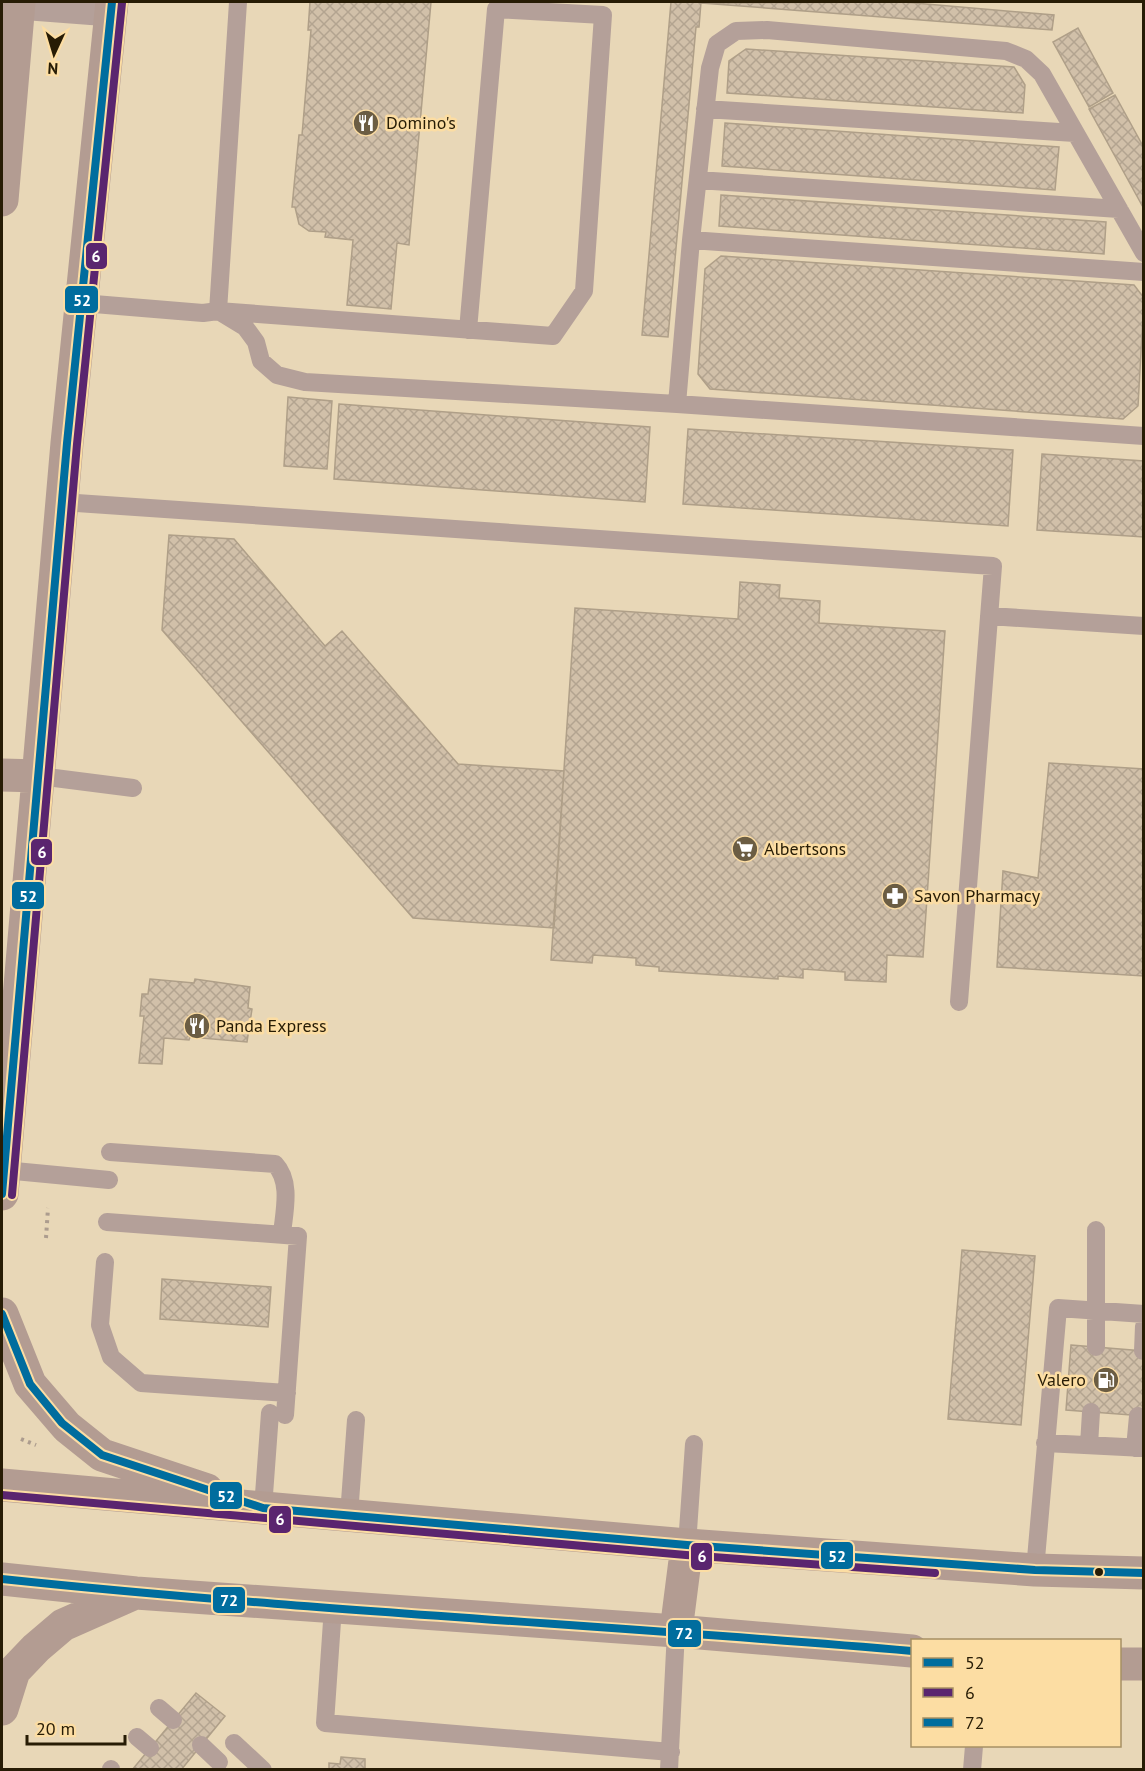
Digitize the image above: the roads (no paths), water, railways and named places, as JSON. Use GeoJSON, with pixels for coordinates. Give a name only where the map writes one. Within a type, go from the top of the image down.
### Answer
{"type":"FeatureCollection","features":[{"type":"Feature","properties":{"kind":"main road"},"geometry":{"type":"LineString","coordinates":[[2,200],[14,2]]}},
{"type":"Feature","properties":{"kind":"main road"},"geometry":{"type":"LineString","coordinates":[[3,1182],[62,502],[112,6]]}},
{"type":"Feature","properties":{"kind":"main road"},"geometry":{"type":"LineString","coordinates":[[2,775],[39,776]]}},
{"type":"Feature","properties":{"kind":"main road"},"geometry":{"type":"LineString","coordinates":[[2,1314],[30,1384],[62,1423],[102,1455],[263,1508]]}},
{"type":"Feature","properties":{"kind":"main road"},"geometry":{"type":"LineString","coordinates":[[2,1485],[687,1545],[1035,1570],[1143,1573]]}},
{"type":"Feature","properties":{"kind":"main road"},"geometry":{"type":"LineString","coordinates":[[676,1631],[687,1545]]}},
{"type":"Feature","properties":{"kind":"main road"},"geometry":{"type":"LineString","coordinates":[[2,1579],[136,1593],[676,1631],[911,1651]]}},
{"type":"Feature","properties":{"kind":"main road"},"geometry":{"type":"LineString","coordinates":[[2,1709],[14,1671],[36,1648],[63,1625],[136,1593]]}},
{"type":"Feature","properties":{"kind":"main road"},"geometry":{"type":"LineString","coordinates":[[1121,1664],[1143,1664]]}},
{"type":"Feature","properties":{"kind":"street"},"geometry":{"type":"LineString","coordinates":[[14,2],[112,6]]}},
{"type":"Feature","properties":{"kind":"lane"},"geometry":{"type":"LineString","coordinates":[[218,311],[238,2]]}},
{"type":"Feature","properties":{"kind":"lane"},"geometry":{"type":"LineString","coordinates":[[82,303],[203,313],[218,311],[468,330],[554,336],[584,291],[603,15],[496,9],[468,330]]}},
{"type":"Feature","properties":{"kind":"lane"},"geometry":{"type":"LineString","coordinates":[[677,404],[691,240],[710,68],[717,44],[736,31],[767,30],[1006,51],[1026,59],[1042,74],[1143,253]]}},
{"type":"Feature","properties":{"kind":"lane"},"geometry":{"type":"LineString","coordinates":[[705,108],[1076,133]]}},
{"type":"Feature","properties":{"kind":"lane"},"geometry":{"type":"LineString","coordinates":[[698,180],[1119,209]]}},
{"type":"Feature","properties":{"kind":"lane"},"geometry":{"type":"LineString","coordinates":[[691,240],[1143,272]]}},
{"type":"Feature","properties":{"kind":"lane"},"geometry":{"type":"LineString","coordinates":[[218,311],[245,327],[256,342],[261,361],[277,375],[305,382],[677,404],[1143,436]]}},
{"type":"Feature","properties":{"kind":"lane"},"geometry":{"type":"LineString","coordinates":[[62,502],[993,566],[959,1002]]}},
{"type":"Feature","properties":{"kind":"lane"},"geometry":{"type":"LineString","coordinates":[[989,616],[1143,626]]}},
{"type":"Feature","properties":{"kind":"lane"},"geometry":{"type":"LineString","coordinates":[[39,776],[133,788]]}},
{"type":"Feature","properties":{"kind":"lane"},"geometry":{"type":"LineString","coordinates":[[110,1152],[275,1164],[282,1172],[286,1183],[282,1234]]}},
{"type":"Feature","properties":{"kind":"lane"},"geometry":{"type":"LineString","coordinates":[[3,1182],[109,1180]]}},
{"type":"Feature","properties":{"kind":"lane"},"geometry":{"type":"LineString","coordinates":[[107,1222],[298,1236],[287,1393],[278,1414],[263,1508]]}},
{"type":"Feature","properties":{"kind":"lane"},"geometry":{"type":"LineString","coordinates":[[1095,1347],[1098,1310],[1096,1230]]}},
{"type":"Feature","properties":{"kind":"lane"},"geometry":{"type":"LineString","coordinates":[[105,1262],[100,1325],[111,1357],[141,1383],[287,1393]]}},
{"type":"Feature","properties":{"kind":"lane"},"geometry":{"type":"LineString","coordinates":[[1035,1570],[1058,1308],[1143,1314]]}},
{"type":"Feature","properties":{"kind":"lane"},"geometry":{"type":"LineString","coordinates":[[1143,1326],[1143,1351]]}},
{"type":"Feature","properties":{"kind":"lane"},"geometry":{"type":"LineString","coordinates":[[1089,1445],[1091,1412]]}},
{"type":"Feature","properties":{"kind":"lane"},"geometry":{"type":"LineString","coordinates":[[1046,1443],[1139,1448],[1138,1416]]}},
{"type":"Feature","properties":{"kind":"lane"},"geometry":{"type":"LineString","coordinates":[[349,1515],[356,1420]]}},
{"type":"Feature","properties":{"kind":"lane"},"geometry":{"type":"LineString","coordinates":[[687,1545],[694,1444]]}},
{"type":"Feature","properties":{"kind":"lane"},"geometry":{"type":"LineString","coordinates":[[333,1607],[325,1723],[670,1761],[676,1631]]}},
{"type":"Feature","properties":{"kind":"lane"},"geometry":{"type":"LineString","coordinates":[[234,1743],[263,1770]]}},
{"type":"Feature","properties":{"kind":"lane"},"geometry":{"type":"LineString","coordinates":[[201,1745],[219,1762]]}},
{"type":"Feature","properties":{"kind":"lane"},"geometry":{"type":"LineString","coordinates":[[972,1770],[974,1747]]}},
{"type":"Feature","properties":{"kind":"place","name":"Domino's"},"geometry":{"type":"Point","coordinates":[366,123]}},
{"type":"Feature","properties":{"kind":"place","name":"Albertsons"},"geometry":{"type":"Point","coordinates":[745,849]}},
{"type":"Feature","properties":{"kind":"place","name":"Savon Pharmacy"},"geometry":{"type":"Point","coordinates":[895,896]}},
{"type":"Feature","properties":{"kind":"place","name":"Panda Express"},"geometry":{"type":"Point","coordinates":[197,1026]}},
{"type":"Feature","properties":{"kind":"place","name":"Valero"},"geometry":{"type":"Point","coordinates":[1106,1380]}}]}
